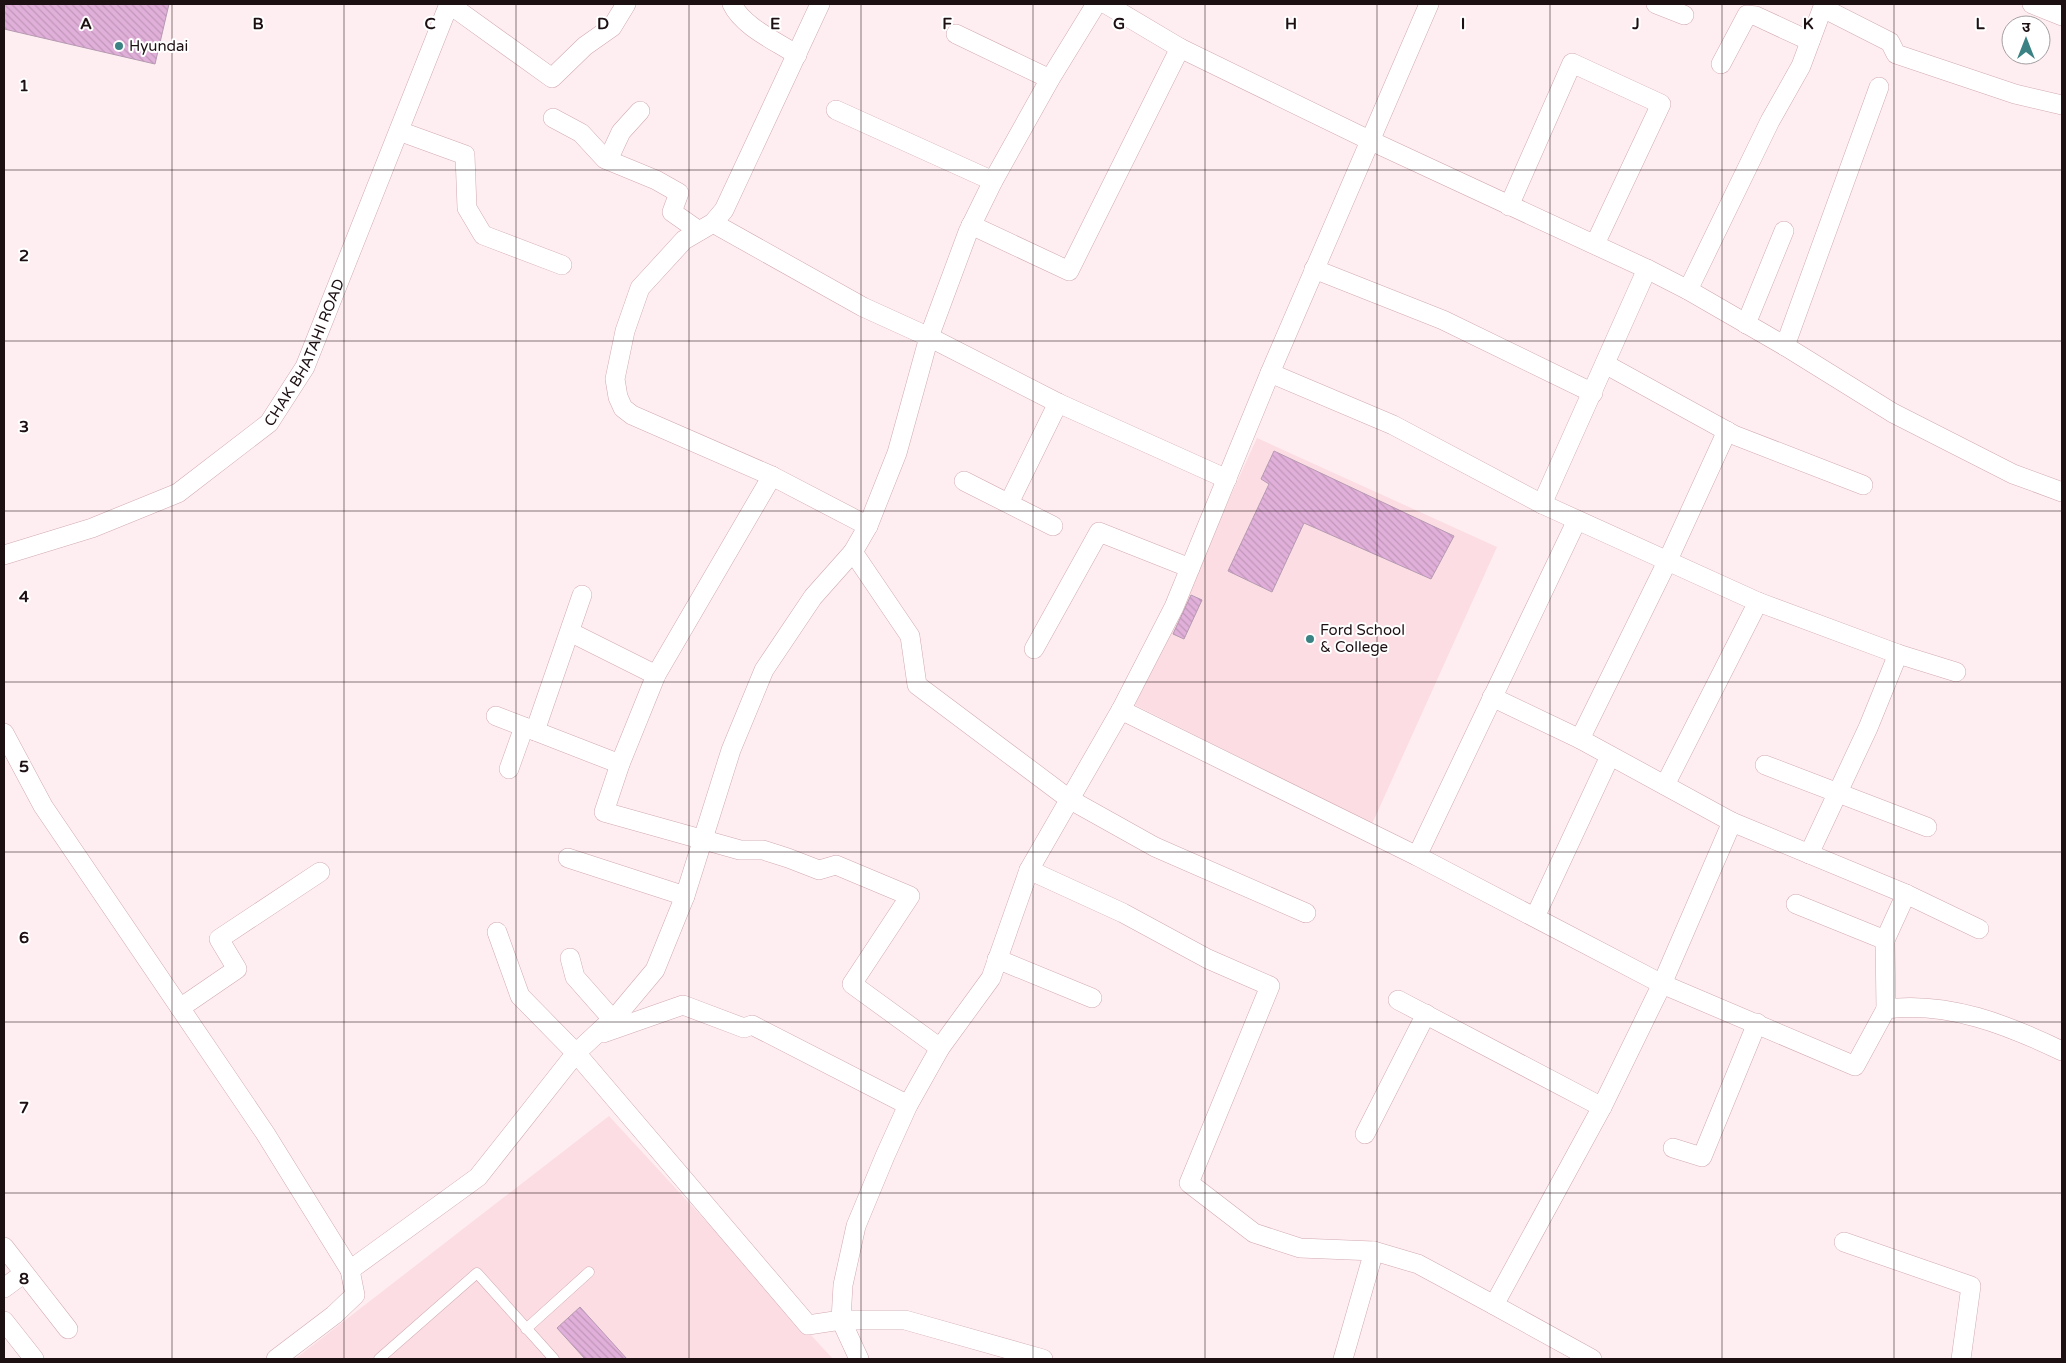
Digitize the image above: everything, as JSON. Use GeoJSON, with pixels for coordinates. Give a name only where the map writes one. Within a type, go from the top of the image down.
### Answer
{"type":"FeatureCollection","features":[{"type":"Feature","properties":{"kind":"street"},"geometry":{"type":"LineString","coordinates":[[449,4],[552,78],[585,46],[612,27],[626,4]]}},
{"type":"Feature","properties":{"kind":"street","name":"CHAK BHATAHI ROAD"},"geometry":{"type":"LineString","coordinates":[[4,555],[92,528],[178,493],[269,423],[305,367],[449,4]]}},
{"type":"Feature","properties":{"kind":"street"},"geometry":{"type":"LineString","coordinates":[[732,4],[734,9],[748,24],[797,55]]}},
{"type":"Feature","properties":{"kind":"street"},"geometry":{"type":"LineString","coordinates":[[820,4],[724,210],[706,227],[684,240],[640,288],[625,331],[615,379],[618,397],[623,408],[632,414],[772,476],[868,526]]}},
{"type":"Feature","properties":{"kind":"street"},"geometry":{"type":"LineString","coordinates":[[350,1270],[478,1177],[576,1053],[613,1020],[655,970],[685,896],[732,750],[764,670],[813,597],[853,552],[868,526],[897,453],[929,337],[971,225],[1050,80],[1096,4]]}},
{"type":"Feature","properties":{"kind":"street"},"geometry":{"type":"LineString","coordinates":[[1106,4],[1180,48],[1369,140],[1647,269],[1688,290],[1785,346],[1893,413],[2013,474],[2062,492]]}},
{"type":"Feature","properties":{"kind":"street"},"geometry":{"type":"LineString","coordinates":[[1656,4],[1684,15]]}},
{"type":"Feature","properties":{"kind":"street"},"geometry":{"type":"LineString","coordinates":[[2032,4],[2062,16]]}},
{"type":"Feature","properties":{"kind":"street"},"geometry":{"type":"LineString","coordinates":[[859,1359],[841,1320],[843,1285],[856,1226],[908,1105],[940,1048],[991,978],[1029,870],[1121,710],[1174,607],[1424,6]]}},
{"type":"Feature","properties":{"kind":"street"},"geometry":{"type":"LineString","coordinates":[[1688,290],[1770,121],[1801,66],[1823,6],[1890,42],[1896,54],[2015,94],[2062,105]]}},
{"type":"Feature","properties":{"kind":"street"},"geometry":{"type":"LineString","coordinates":[[1721,64],[1747,15],[1756,16],[1810,41]]}},
{"type":"Feature","properties":{"kind":"street"},"geometry":{"type":"LineString","coordinates":[[956,34],[1050,80]]}},
{"type":"Feature","properties":{"kind":"street"},"geometry":{"type":"LineString","coordinates":[[971,225],[1069,272],[1180,48]]}},
{"type":"Feature","properties":{"kind":"street"},"geometry":{"type":"LineString","coordinates":[[1509,206],[1572,63],[1661,104],[1595,244]]}},
{"type":"Feature","properties":{"kind":"street"},"geometry":{"type":"LineString","coordinates":[[1785,346],[1879,87]]}},
{"type":"Feature","properties":{"kind":"street"},"geometry":{"type":"LineString","coordinates":[[836,110],[993,182]]}},
{"type":"Feature","properties":{"kind":"street"},"geometry":{"type":"LineString","coordinates":[[608,160],[621,132],[640,111]]}},
{"type":"Feature","properties":{"kind":"street"},"geometry":{"type":"LineString","coordinates":[[553,118],[581,133],[605,159],[656,180],[679,193],[672,212],[706,227],[863,307],[929,337],[1058,403],[1227,480]]}},
{"type":"Feature","properties":{"kind":"street"},"geometry":{"type":"LineString","coordinates":[[399,131],[465,155],[467,208],[482,235],[562,265]]}},
{"type":"Feature","properties":{"kind":"street"},"geometry":{"type":"LineString","coordinates":[[1746,324],[1784,231]]}},
{"type":"Feature","properties":{"kind":"street"},"geometry":{"type":"LineString","coordinates":[[1314,269],[1444,320],[1593,393]]}},
{"type":"Feature","properties":{"kind":"street"},"geometry":{"type":"LineString","coordinates":[[1542,504],[1647,269]]}},
{"type":"Feature","properties":{"kind":"street"},"geometry":{"type":"LineString","coordinates":[[1605,364],[1727,431],[1862,485]]}},
{"type":"Feature","properties":{"kind":"street"},"geometry":{"type":"LineString","coordinates":[[1270,373],[1392,425],[1542,504],[1758,602],[1898,654],[1956,672]]}},
{"type":"Feature","properties":{"kind":"street"},"geometry":{"type":"LineString","coordinates":[[1010,503],[1058,403]]}},
{"type":"Feature","properties":{"kind":"street"},"geometry":{"type":"LineString","coordinates":[[1580,739],[1667,562],[1727,431]]}},
{"type":"Feature","properties":{"kind":"street"},"geometry":{"type":"LineString","coordinates":[[772,476],[656,675],[620,764],[604,812],[740,850],[763,850],[819,870],[836,865],[910,896],[852,984],[940,1048]]}},
{"type":"Feature","properties":{"kind":"street"},"geometry":{"type":"LineString","coordinates":[[964,482],[1054,526]]}},
{"type":"Feature","properties":{"kind":"street"},"geometry":{"type":"LineString","coordinates":[[1417,856],[1577,520]]}},
{"type":"Feature","properties":{"kind":"street"},"geometry":{"type":"LineString","coordinates":[[1034,649],[1099,532],[1190,568]]}},
{"type":"Feature","properties":{"kind":"street"},"geometry":{"type":"LineString","coordinates":[[853,552],[910,636],[916,685],[1069,799],[1155,847],[1306,913]]}},
{"type":"Feature","properties":{"kind":"street"},"geometry":{"type":"LineString","coordinates":[[509,769],[529,729],[570,632],[582,595]]}},
{"type":"Feature","properties":{"kind":"street"},"geometry":{"type":"LineString","coordinates":[[1664,786],[1758,602]]}},
{"type":"Feature","properties":{"kind":"street"},"geometry":{"type":"LineString","coordinates":[[570,632],[656,675]]}},
{"type":"Feature","properties":{"kind":"street"},"geometry":{"type":"LineString","coordinates":[[1809,854],[1868,728],[1898,654]]}},
{"type":"Feature","properties":{"kind":"street"},"geometry":{"type":"LineString","coordinates":[[1492,697],[1580,739],[1732,822],[1906,894],[1979,929]]}},
{"type":"Feature","properties":{"kind":"street"},"geometry":{"type":"LineString","coordinates":[[1121,710],[1417,856],[1662,984],[1855,1066],[1886,1009],[1885,940],[1906,894]]}},
{"type":"Feature","properties":{"kind":"street"},"geometry":{"type":"LineString","coordinates":[[496,716],[620,764]]}},
{"type":"Feature","properties":{"kind":"street"},"geometry":{"type":"LineString","coordinates":[[4,734],[43,806],[265,1133],[350,1270],[355,1295],[334,1315],[276,1359]]}},
{"type":"Feature","properties":{"kind":"street"},"geometry":{"type":"LineString","coordinates":[[1535,917],[1610,756]]}},
{"type":"Feature","properties":{"kind":"street"},"geometry":{"type":"LineString","coordinates":[[1766,765],[1927,826]]}},
{"type":"Feature","properties":{"kind":"street"},"geometry":{"type":"LineString","coordinates":[[1494,1305],[1602,1107],[1662,984],[1732,822]]}},
{"type":"Feature","properties":{"kind":"street"},"geometry":{"type":"LineString","coordinates":[[568,858],[685,896]]}},
{"type":"Feature","properties":{"kind":"street"},"geometry":{"type":"LineString","coordinates":[[1029,870],[1123,913],[1208,959],[1270,986],[1189,1183],[1254,1232],[1300,1248],[1374,1251],[1418,1264],[1589,1359]]}},
{"type":"Feature","properties":{"kind":"street"},"geometry":{"type":"LineString","coordinates":[[180,1008],[237,969],[219,939],[320,872]]}},
{"type":"Feature","properties":{"kind":"street"},"geometry":{"type":"LineString","coordinates":[[1796,904],[1885,940]]}},
{"type":"Feature","properties":{"kind":"street"},"geometry":{"type":"LineString","coordinates":[[497,932],[520,996],[576,1053],[808,1325],[841,1320],[905,1320],[1042,1359]]}},
{"type":"Feature","properties":{"kind":"street"},"geometry":{"type":"LineString","coordinates":[[570,958],[575,977],[613,1020]]}},
{"type":"Feature","properties":{"kind":"street"},"geometry":{"type":"LineString","coordinates":[[997,959],[1092,998]]}},
{"type":"Feature","properties":{"kind":"street"},"geometry":{"type":"LineString","coordinates":[[1398,1000],[1602,1107]]}},
{"type":"Feature","properties":{"kind":"street"},"geometry":{"type":"LineString","coordinates":[[596,1035],[683,1006],[744,1028],[752,1024],[908,1105]]}},
{"type":"Feature","properties":{"kind":"street"},"geometry":{"type":"LineString","coordinates":[[1886,1009],[1908,1006],[1958,1013],[1986,1020],[2031,1036],[2062,1051]]}},
{"type":"Feature","properties":{"kind":"street"},"geometry":{"type":"LineString","coordinates":[[1365,1134],[1426,1014]]}},
{"type":"Feature","properties":{"kind":"street"},"geometry":{"type":"LineString","coordinates":[[1673,1148],[1702,1157],[1757,1023]]}},
{"type":"Feature","properties":{"kind":"street"},"geometry":{"type":"LineString","coordinates":[[1844,1242],[1971,1286],[1961,1359]]}},
{"type":"Feature","properties":{"kind":"street"},"geometry":{"type":"LineString","coordinates":[[4,1247],[23,1274],[68,1329]]}},
{"type":"Feature","properties":{"kind":"street"},"geometry":{"type":"LineString","coordinates":[[1343,1359],[1374,1251]]}},
{"type":"Feature","properties":{"kind":"street"},"geometry":{"type":"LineString","coordinates":[[4,1288],[23,1274]]}},
{"type":"Feature","properties":{"kind":"street"},"geometry":{"type":"LineString","coordinates":[[4,1321],[34,1359]]}},
{"type":"Feature","properties":{"kind":"lane"},"geometry":{"type":"LineString","coordinates":[[526,1328],[589,1272]]}},
{"type":"Feature","properties":{"kind":"lane"},"geometry":{"type":"LineString","coordinates":[[379,1359],[477,1273],[554,1359]]}},
{"type":"Feature","properties":{"kind":"shaded area","name":"Ford School & College"},"geometry":{"type":"Polygon","coordinates":[[[1257,438],[1497,547],[1372,824],[1135,705],[1257,438]]]}},
{"type":"Feature","properties":{"kind":"shaded area"},"geometry":{"type":"Polygon","coordinates":[[[609,1116],[833,1359],[295,1359],[609,1116]]]}},
{"type":"Feature","properties":{"kind":"building","name":"Hyundai"},"geometry":{"type":"Polygon","coordinates":[[[4,4],[169,4],[155,64],[4,29],[4,4]]]}},
{"type":"Feature","properties":{"kind":"building"},"geometry":{"type":"Polygon","coordinates":[[[1274,451],[1454,536],[1431,579],[1304,523],[1272,592],[1228,571],[1269,484],[1261,479],[1274,451]]]}},
{"type":"Feature","properties":{"kind":"building"},"geometry":{"type":"Polygon","coordinates":[[[1191,595],[1202,600],[1184,639],[1173,634],[1191,595]]]}},
{"type":"Feature","properties":{"kind":"building"},"geometry":{"type":"Polygon","coordinates":[[[580,1307],[627,1359],[585,1359],[557,1328],[580,1307]]]}},
{"type":"Feature","properties":{"kind":"place","name":"Hyundai"},"geometry":{"type":"Point","coordinates":[119,46]}},
{"type":"Feature","properties":{"kind":"place","name":"Ford School & College"},"geometry":{"type":"Point","coordinates":[1310,639]}}]}
